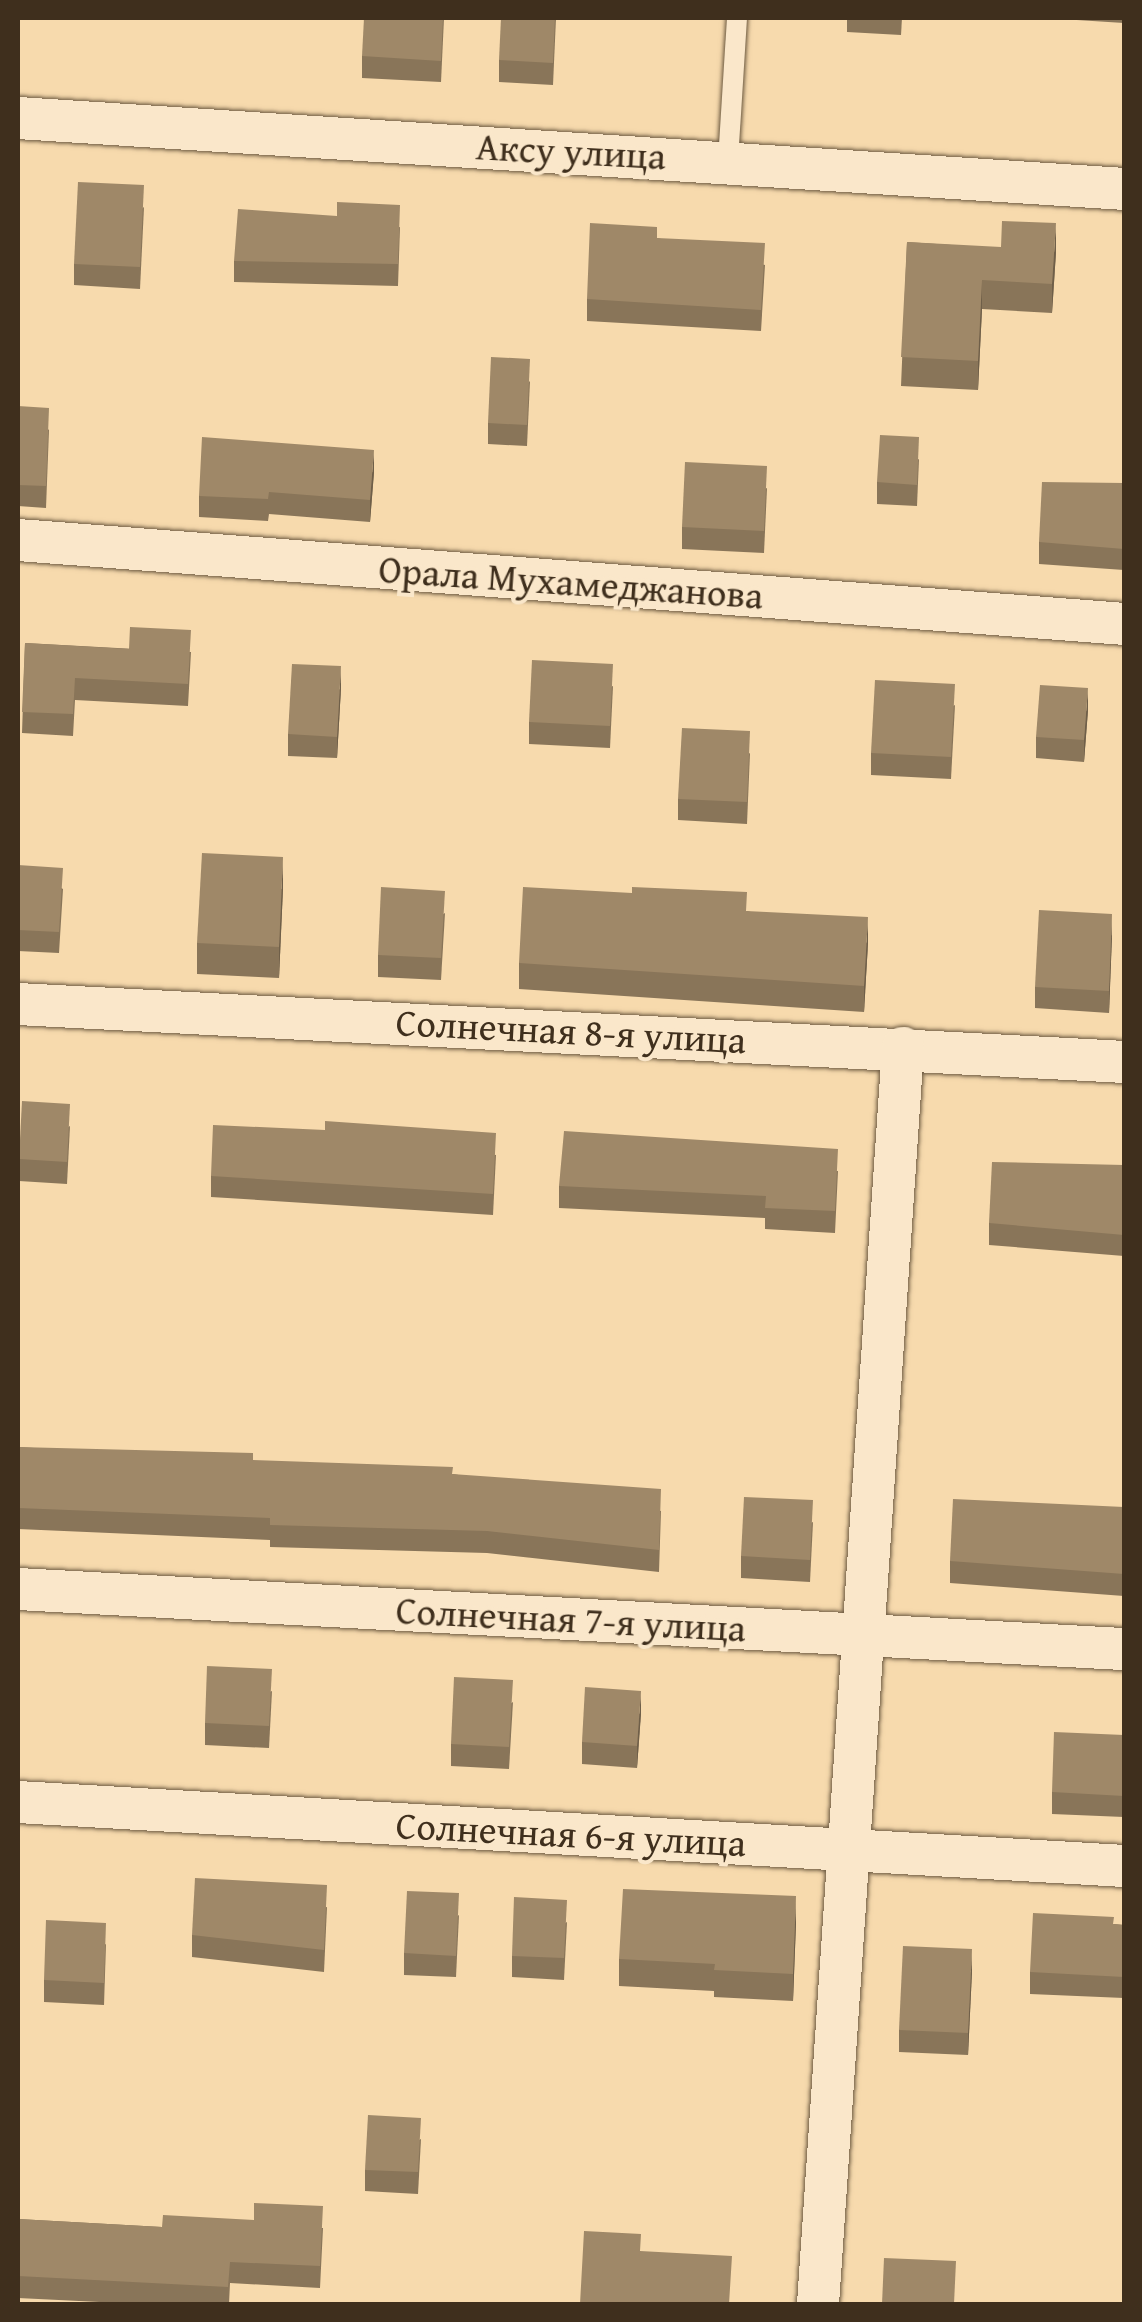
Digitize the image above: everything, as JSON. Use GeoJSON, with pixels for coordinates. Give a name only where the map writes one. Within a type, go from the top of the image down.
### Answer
{"type":"FeatureCollection","features":[{"type":"Feature","properties":{"kind":"street","name":"Аксу улица"},"geometry":{"type":"LineString","coordinates":[[18,118],[1124,189]]}},
{"type":"Feature","properties":{"kind":"street","name":"Орала Мухамеджанова"},"geometry":{"type":"LineString","coordinates":[[18,540],[1124,624]]}},
{"type":"Feature","properties":{"kind":"street","name":"Солнечная 8-я улица"},"geometry":{"type":"LineString","coordinates":[[18,1004],[1124,1062]]}},
{"type":"Feature","properties":{"kind":"street"},"geometry":{"type":"LineString","coordinates":[[818,2304],[903,1048]]}},
{"type":"Feature","properties":{"kind":"street","name":"Солнечная 7-я улица"},"geometry":{"type":"LineString","coordinates":[[18,1589],[1124,1649]]}},
{"type":"Feature","properties":{"kind":"street","name":"Солнечная 6-я улица"},"geometry":{"type":"LineString","coordinates":[[18,1802],[1124,1866]]}},
{"type":"Feature","properties":{"kind":"lane"},"geometry":{"type":"LineString","coordinates":[[728,161],[736,18]]}},
{"type":"Feature","properties":{"kind":"building"},"geometry":{"type":"Polygon","coordinates":[[[364,18],[443,18],[441,61],[362,56],[364,18]]]}},
{"type":"Feature","properties":{"kind":"building"},"geometry":{"type":"Polygon","coordinates":[[[501,18],[555,18],[553,63],[499,60],[501,18]]]}},
{"type":"Feature","properties":{"kind":"building"},"geometry":{"type":"Polygon","coordinates":[[[78,182],[144,185],[140,267],[74,264],[78,182]]]}},
{"type":"Feature","properties":{"kind":"building"},"geometry":{"type":"Polygon","coordinates":[[[337,202],[400,205],[398,264],[234,261],[238,209],[337,216],[337,202]]]}},
{"type":"Feature","properties":{"kind":"building"},"geometry":{"type":"Polygon","coordinates":[[[1002,221],[1056,223],[1052,284],[982,280],[978,361],[901,357],[907,242],[1001,247],[1002,221]]]}},
{"type":"Feature","properties":{"kind":"building"},"geometry":{"type":"Polygon","coordinates":[[[590,223],[657,227],[657,238],[765,243],[761,310],[587,299],[590,223]]]}},
{"type":"Feature","properties":{"kind":"building"},"geometry":{"type":"Polygon","coordinates":[[[491,357],[530,359],[527,425],[488,423],[491,357]]]}},
{"type":"Feature","properties":{"kind":"building"},"geometry":{"type":"Polygon","coordinates":[[[18,406],[49,408],[46,486],[18,485],[18,406]]]}},
{"type":"Feature","properties":{"kind":"building"},"geometry":{"type":"Polygon","coordinates":[[[880,435],[919,437],[917,485],[877,482],[880,435]]]}},
{"type":"Feature","properties":{"kind":"building"},"geometry":{"type":"Polygon","coordinates":[[[202,437],[374,450],[370,500],[269,492],[268,499],[199,496],[202,437]]]}},
{"type":"Feature","properties":{"kind":"building"},"geometry":{"type":"Polygon","coordinates":[[[685,462],[767,466],[764,531],[682,527],[685,462]]]}},
{"type":"Feature","properties":{"kind":"building"},"geometry":{"type":"Polygon","coordinates":[[[1042,482],[1124,483],[1124,549],[1039,542],[1042,482]]]}},
{"type":"Feature","properties":{"kind":"building"},"geometry":{"type":"Polygon","coordinates":[[[130,627],[191,630],[188,684],[75,678],[73,714],[22,712],[25,643],[129,649],[130,627]]]}},
{"type":"Feature","properties":{"kind":"building"},"geometry":{"type":"Polygon","coordinates":[[[532,660],[613,664],[610,726],[529,722],[532,660]]]}},
{"type":"Feature","properties":{"kind":"building"},"geometry":{"type":"Polygon","coordinates":[[[292,664],[341,666],[337,737],[288,734],[292,664]]]}},
{"type":"Feature","properties":{"kind":"building"},"geometry":{"type":"Polygon","coordinates":[[[875,680],[955,684],[951,757],[871,753],[875,680]]]}},
{"type":"Feature","properties":{"kind":"building"},"geometry":{"type":"Polygon","coordinates":[[[1040,685],[1088,688],[1084,740],[1036,737],[1040,685]]]}},
{"type":"Feature","properties":{"kind":"building"},"geometry":{"type":"Polygon","coordinates":[[[682,728],[750,731],[747,802],[678,799],[682,728]]]}},
{"type":"Feature","properties":{"kind":"building"},"geometry":{"type":"Polygon","coordinates":[[[202,853],[283,857],[279,947],[197,943],[202,853]]]}},
{"type":"Feature","properties":{"kind":"building"},"geometry":{"type":"Polygon","coordinates":[[[18,865],[63,868],[59,932],[18,930],[18,865]]]}},
{"type":"Feature","properties":{"kind":"building"},"geometry":{"type":"Polygon","coordinates":[[[381,887],[445,891],[441,958],[378,955],[381,887]]]}},
{"type":"Feature","properties":{"kind":"building"},"geometry":{"type":"Polygon","coordinates":[[[523,887],[632,893],[632,887],[747,892],[746,911],[868,917],[864,986],[519,963],[523,887]]]}},
{"type":"Feature","properties":{"kind":"building"},"geometry":{"type":"Polygon","coordinates":[[[1039,910],[1112,914],[1109,991],[1035,987],[1039,910]]]}},
{"type":"Feature","properties":{"kind":"building"},"geometry":{"type":"Polygon","coordinates":[[[22,1101],[70,1104],[67,1162],[19,1159],[22,1101]]]}},
{"type":"Feature","properties":{"kind":"building"},"geometry":{"type":"Polygon","coordinates":[[[325,1121],[496,1133],[493,1194],[211,1176],[213,1125],[325,1130],[325,1121]]]}},
{"type":"Feature","properties":{"kind":"building"},"geometry":{"type":"Polygon","coordinates":[[[564,1131],[838,1149],[835,1211],[765,1208],[766,1196],[559,1186],[564,1131]]]}},
{"type":"Feature","properties":{"kind":"building"},"geometry":{"type":"Polygon","coordinates":[[[992,1162],[1124,1165],[1124,1235],[989,1223],[992,1162]]]}},
{"type":"Feature","properties":{"kind":"building"},"geometry":{"type":"Polygon","coordinates":[[[18,1447],[253,1453],[253,1460],[453,1467],[452,1474],[661,1489],[659,1550],[487,1531],[270,1525],[270,1518],[18,1508],[18,1447]]]}},
{"type":"Feature","properties":{"kind":"building"},"geometry":{"type":"Polygon","coordinates":[[[744,1497],[813,1500],[810,1560],[741,1556],[744,1497]]]}},
{"type":"Feature","properties":{"kind":"building"},"geometry":{"type":"Polygon","coordinates":[[[953,1499],[1124,1507],[1124,1574],[950,1561],[953,1499]]]}},
{"type":"Feature","properties":{"kind":"building"},"geometry":{"type":"Polygon","coordinates":[[[207,1666],[272,1669],[269,1726],[205,1723],[207,1666]]]}},
{"type":"Feature","properties":{"kind":"building"},"geometry":{"type":"Polygon","coordinates":[[[454,1677],[513,1680],[509,1747],[451,1744],[454,1677]]]}},
{"type":"Feature","properties":{"kind":"building"},"geometry":{"type":"Polygon","coordinates":[[[585,1687],[641,1691],[637,1746],[582,1742],[585,1687]]]}},
{"type":"Feature","properties":{"kind":"building"},"geometry":{"type":"Polygon","coordinates":[[[1054,1732],[1124,1735],[1124,1796],[1052,1792],[1054,1732]]]}},
{"type":"Feature","properties":{"kind":"building"},"geometry":{"type":"Polygon","coordinates":[[[195,1878],[327,1885],[324,1950],[192,1935],[195,1878]]]}},
{"type":"Feature","properties":{"kind":"building"},"geometry":{"type":"Polygon","coordinates":[[[623,1889],[796,1896],[793,1974],[714,1970],[715,1964],[619,1959],[623,1889]]]}},
{"type":"Feature","properties":{"kind":"building"},"geometry":{"type":"Polygon","coordinates":[[[407,1891],[459,1893],[456,1956],[404,1953],[407,1891]]]}},
{"type":"Feature","properties":{"kind":"building"},"geometry":{"type":"Polygon","coordinates":[[[514,1897],[567,1900],[564,1958],[512,1956],[514,1897]]]}},
{"type":"Feature","properties":{"kind":"building"},"geometry":{"type":"Polygon","coordinates":[[[1033,1913],[1114,1917],[1113,1924],[1124,1925],[1124,1977],[1030,1972],[1033,1913]]]}},
{"type":"Feature","properties":{"kind":"building"},"geometry":{"type":"Polygon","coordinates":[[[46,1920],[106,1923],[104,1983],[44,1980],[46,1920]]]}},
{"type":"Feature","properties":{"kind":"building"},"geometry":{"type":"Polygon","coordinates":[[[903,1946],[972,1949],[968,2033],[899,2030],[903,1946]]]}},
{"type":"Feature","properties":{"kind":"building"},"geometry":{"type":"Polygon","coordinates":[[[368,2115],[421,2118],[418,2172],[365,2170],[368,2115]]]}},
{"type":"Feature","properties":{"kind":"building"},"geometry":{"type":"Polygon","coordinates":[[[254,2203],[323,2206],[320,2266],[230,2262],[228,2287],[18,2276],[18,2219],[162,2227],[163,2215],[254,2220],[254,2203]]]}},
{"type":"Feature","properties":{"kind":"building"},"geometry":{"type":"Polygon","coordinates":[[[584,2231],[641,2234],[640,2251],[732,2256],[729,2304],[580,2304],[584,2231]]]}},
{"type":"Feature","properties":{"kind":"building"},"geometry":{"type":"Polygon","coordinates":[[[884,2258],[956,2261],[954,2304],[882,2304],[884,2258]]]}}]}
